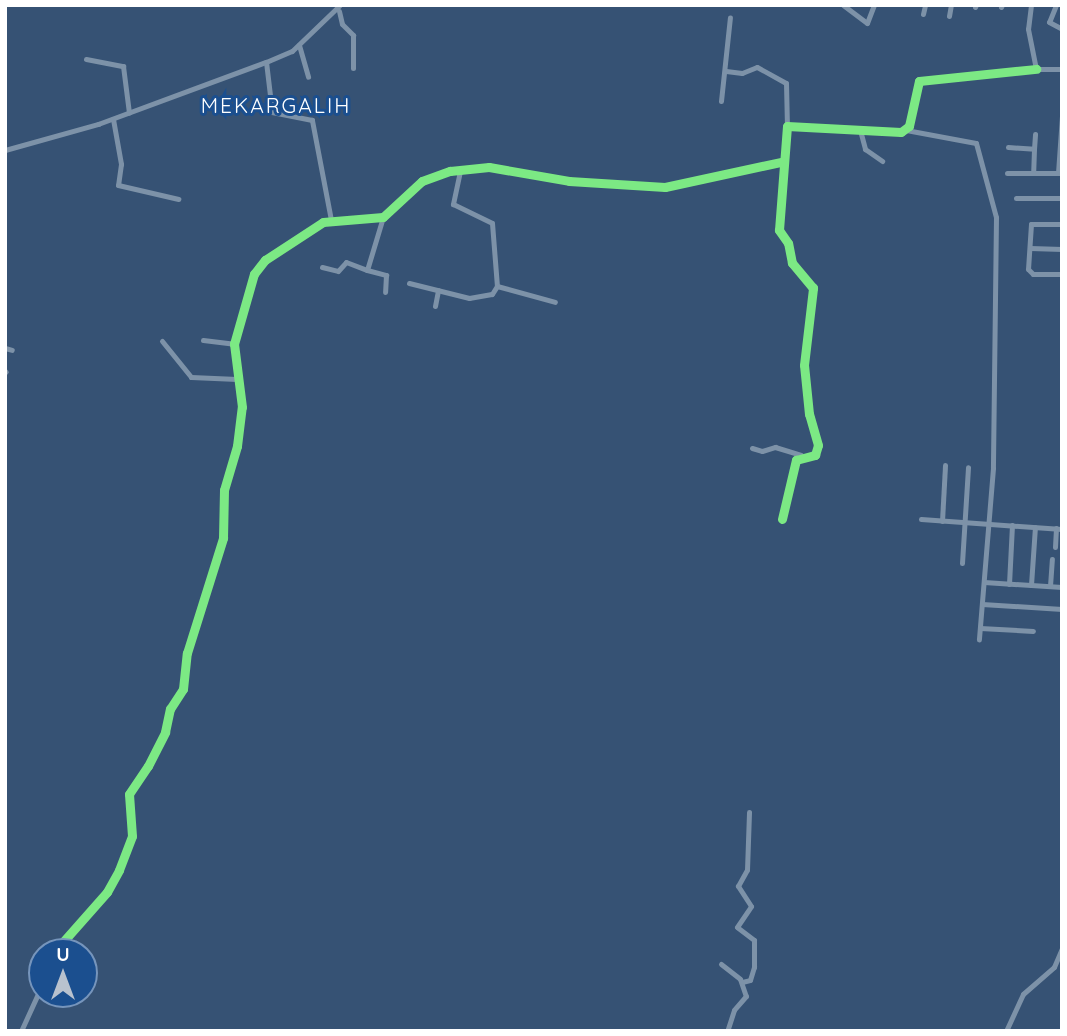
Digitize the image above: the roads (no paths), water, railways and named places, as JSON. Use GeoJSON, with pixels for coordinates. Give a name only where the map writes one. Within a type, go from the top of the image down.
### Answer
{"type":"FeatureCollection","features":[{"type":"Feature","properties":{"kind":"street"},"geometry":{"type":"LineString","coordinates":[[846,6],[867,23],[874,5]]}},
{"type":"Feature","properties":{"kind":"street"},"geometry":{"type":"LineString","coordinates":[[923,14],[925,5]]}},
{"type":"Feature","properties":{"kind":"street"},"geometry":{"type":"LineString","coordinates":[[949,16],[951,5]]}},
{"type":"Feature","properties":{"kind":"street"},"geometry":{"type":"LineString","coordinates":[[1031,5],[1028,29],[1036,69]]}},
{"type":"Feature","properties":{"kind":"street"},"geometry":{"type":"LineString","coordinates":[[1056,5],[1049,22],[1062,30]]}},
{"type":"Feature","properties":{"kind":"street"},"geometry":{"type":"LineString","coordinates":[[5,150],[113,119],[266,62],[299,45],[339,8]]}},
{"type":"Feature","properties":{"kind":"street"},"geometry":{"type":"LineString","coordinates":[[339,8],[342,24],[353,34],[353,68]]}},
{"type":"Feature","properties":{"kind":"street"},"geometry":{"type":"LineString","coordinates":[[721,101],[730,17]]}},
{"type":"Feature","properties":{"kind":"street"},"geometry":{"type":"LineString","coordinates":[[299,45],[308,77]]}},
{"type":"Feature","properties":{"kind":"street"},"geometry":{"type":"LineString","coordinates":[[86,58],[123,66],[129,113]]}},
{"type":"Feature","properties":{"kind":"street"},"geometry":{"type":"LineString","coordinates":[[266,62],[272,113],[312,120],[331,220]]}},
{"type":"Feature","properties":{"kind":"street"},"geometry":{"type":"LineString","coordinates":[[906,130],[919,81],[1061,67]]}},
{"type":"Feature","properties":{"kind":"street"},"geometry":{"type":"LineString","coordinates":[[726,71],[740,73],[757,68],[786,83],[787,126],[781,162],[779,230],[788,243],[792,263],[813,288],[804,365],[818,453],[801,455],[775,447],[762,451],[752,448]]}},
{"type":"Feature","properties":{"kind":"street"},"geometry":{"type":"LineString","coordinates":[[1007,173],[1060,173],[1062,116]]}},
{"type":"Feature","properties":{"kind":"street"},"geometry":{"type":"LineString","coordinates":[[113,119],[121,164],[118,185],[178,199]]}},
{"type":"Feature","properties":{"kind":"street"},"geometry":{"type":"LineString","coordinates":[[787,126],[906,130],[976,143],[996,217],[996,382],[989,524],[979,639]]}},
{"type":"Feature","properties":{"kind":"street"},"geometry":{"type":"LineString","coordinates":[[860,130],[865,149],[882,161]]}},
{"type":"Feature","properties":{"kind":"street"},"geometry":{"type":"LineString","coordinates":[[1033,173],[1035,134]]}},
{"type":"Feature","properties":{"kind":"street"},"geometry":{"type":"LineString","coordinates":[[1008,147],[1034,149]]}},
{"type":"Feature","properties":{"kind":"street"},"geometry":{"type":"LineString","coordinates":[[367,270],[383,218],[422,181],[460,170],[489,167],[569,181],[665,187],[781,162]]}},
{"type":"Feature","properties":{"kind":"street"},"geometry":{"type":"LineString","coordinates":[[409,284],[469,298],[492,294],[497,286],[492,223],[453,204],[460,170]]}},
{"type":"Feature","properties":{"kind":"street"},"geometry":{"type":"LineString","coordinates":[[1016,198],[1062,198]]}},
{"type":"Feature","properties":{"kind":"street"},"geometry":{"type":"LineString","coordinates":[[66,938],[107,892],[119,870],[132,835],[129,794],[148,766],[165,732],[170,709],[183,689],[187,653],[223,538],[224,490],[242,407],[234,344],[258,267],[280,246],[331,220],[383,218]]}},
{"type":"Feature","properties":{"kind":"street"},"geometry":{"type":"LineString","coordinates":[[1062,224],[1031,224],[1029,272],[1062,274]]}},
{"type":"Feature","properties":{"kind":"street"},"geometry":{"type":"LineString","coordinates":[[1030,248],[1062,249]]}},
{"type":"Feature","properties":{"kind":"street"},"geometry":{"type":"LineString","coordinates":[[321,267],[338,271],[346,262],[386,275],[385,292]]}},
{"type":"Feature","properties":{"kind":"street"},"geometry":{"type":"LineString","coordinates":[[497,286],[555,302]]}},
{"type":"Feature","properties":{"kind":"street"},"geometry":{"type":"LineString","coordinates":[[435,306],[438,290]]}},
{"type":"Feature","properties":{"kind":"street"},"geometry":{"type":"LineString","coordinates":[[203,340],[234,344]]}},
{"type":"Feature","properties":{"kind":"street"},"geometry":{"type":"LineString","coordinates":[[162,341],[191,377],[237,379]]}},
{"type":"Feature","properties":{"kind":"street"},"geometry":{"type":"LineString","coordinates":[[5,348],[12,350]]}},
{"type":"Feature","properties":{"kind":"street"},"geometry":{"type":"LineString","coordinates":[[782,519],[796,460],[801,455]]}},
{"type":"Feature","properties":{"kind":"street"},"geometry":{"type":"LineString","coordinates":[[942,521],[945,465]]}},
{"type":"Feature","properties":{"kind":"street"},"geometry":{"type":"LineString","coordinates":[[962,563],[968,467]]}},
{"type":"Feature","properties":{"kind":"street"},"geometry":{"type":"LineString","coordinates":[[921,520],[1059,528],[1055,547]]}},
{"type":"Feature","properties":{"kind":"street"},"geometry":{"type":"LineString","coordinates":[[1009,584],[1012,525]]}},
{"type":"Feature","properties":{"kind":"street"},"geometry":{"type":"LineString","coordinates":[[1031,585],[1035,527]]}},
{"type":"Feature","properties":{"kind":"street"},"geometry":{"type":"LineString","coordinates":[[1050,586],[1052,559]]}},
{"type":"Feature","properties":{"kind":"street"},"geometry":{"type":"LineString","coordinates":[[984,582],[1062,587]]}},
{"type":"Feature","properties":{"kind":"street"},"geometry":{"type":"LineString","coordinates":[[982,604],[1062,609]]}},
{"type":"Feature","properties":{"kind":"street"},"geometry":{"type":"LineString","coordinates":[[980,628],[1033,631]]}},
{"type":"Feature","properties":{"kind":"street"},"geometry":{"type":"LineString","coordinates":[[741,982],[750,980],[754,967],[754,940],[737,927],[751,906],[738,886],[747,870],[749,812]]}},
{"type":"Feature","properties":{"kind":"street"},"geometry":{"type":"LineString","coordinates":[[1062,871],[1062,878]]}},
{"type":"Feature","properties":{"kind":"street"},"geometry":{"type":"LineString","coordinates":[[1006,1031],[1023,994],[1054,967],[1062,948]]}},
{"type":"Feature","properties":{"kind":"street"},"geometry":{"type":"LineString","coordinates":[[721,964],[741,982],[745,999],[734,1010],[727,1031]]}},
{"type":"Feature","properties":{"kind":"street"},"geometry":{"type":"LineString","coordinates":[[21,1031],[32,1008]]}},
{"type":"Feature","properties":{"kind":"district","name":"MEKARGALIH"},"geometry":{"type":"Point","coordinates":[276,105]}}]}
